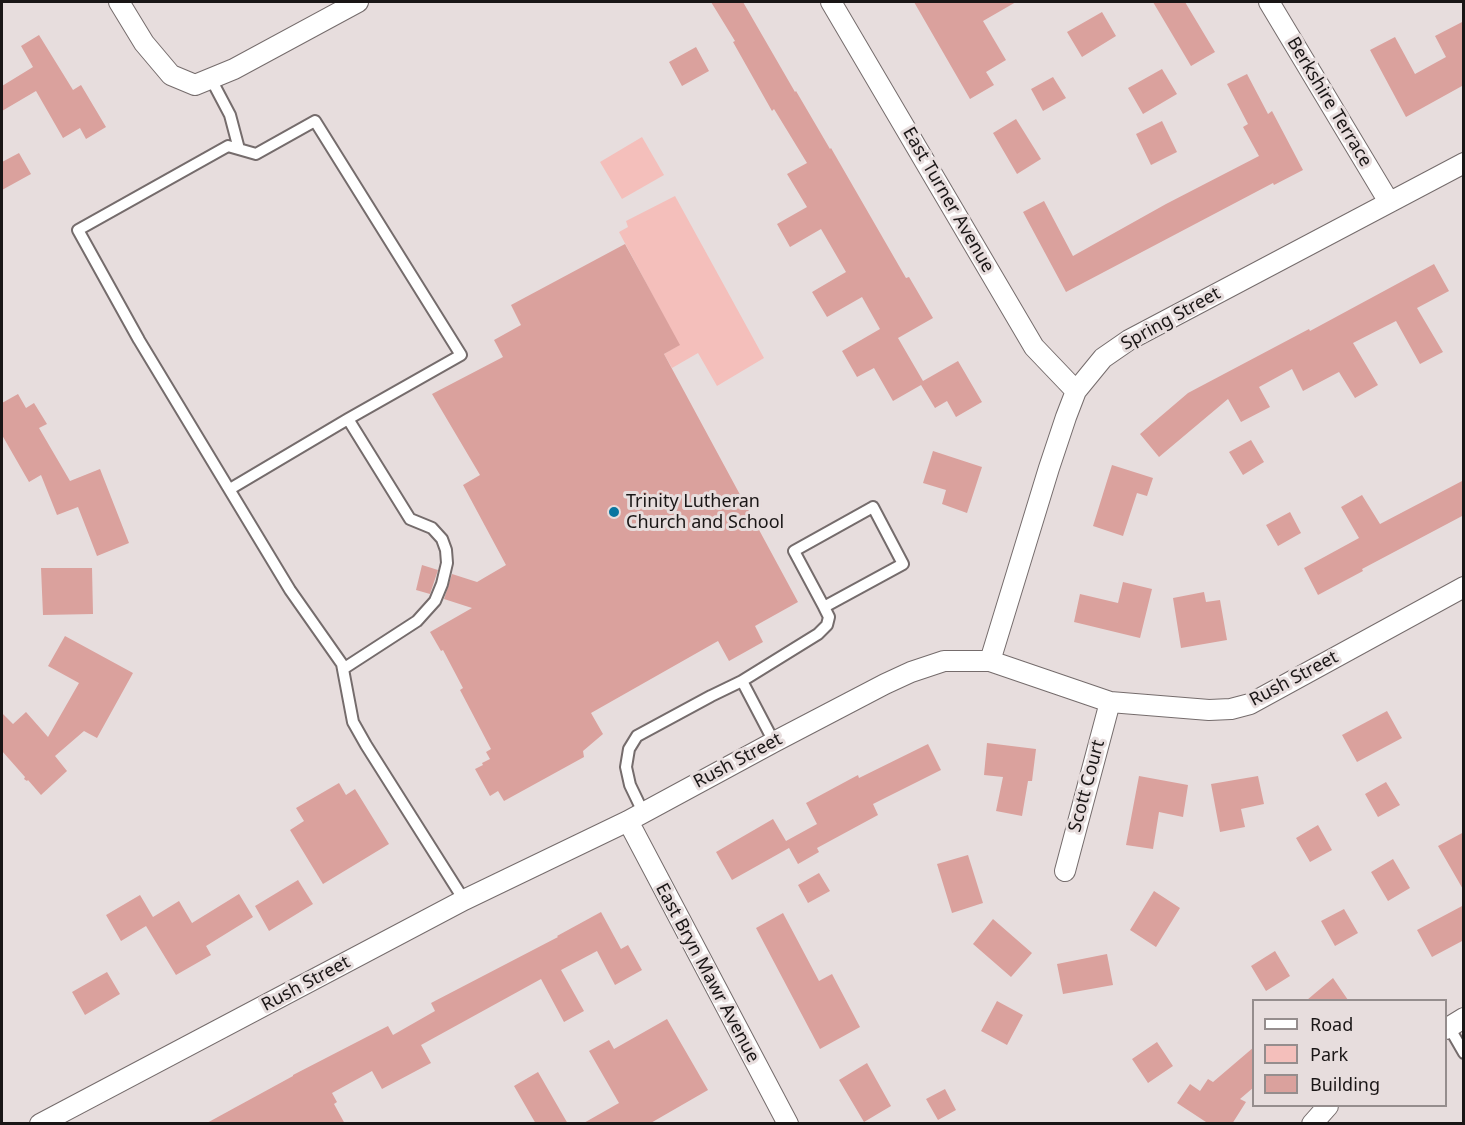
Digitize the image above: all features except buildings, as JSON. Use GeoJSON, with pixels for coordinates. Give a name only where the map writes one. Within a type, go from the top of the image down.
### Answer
{"type":"FeatureCollection","features":[{"type":"Feature","properties":{"kind":"street"},"geometry":{"type":"LineString","coordinates":[[118,2],[144,43],[171,75],[203,82],[234,69],[358,2]]}},
{"type":"Feature","properties":{"kind":"street","name":"East Turner Avenue"},"geometry":{"type":"LineString","coordinates":[[831,2],[1034,347],[1076,391]]}},
{"type":"Feature","properties":{"kind":"street","name":"Berkshire Terrace"},"geometry":{"type":"LineString","coordinates":[[1269,2],[1389,202]]}},
{"type":"Feature","properties":{"kind":"street","name":"Spring Street"},"geometry":{"type":"LineString","coordinates":[[990,661],[1048,468],[1076,391],[1103,358],[1129,340],[1464,163]]}},
{"type":"Feature","properties":{"kind":"street","name":"Rush Street"},"geometry":{"type":"LineString","coordinates":[[40,1124],[464,900],[635,817],[911,672],[944,661],[990,661],[1110,702],[1209,710],[1231,709],[1250,704],[1464,587]]}},
{"type":"Feature","properties":{"kind":"street","name":"Scott Court"},"geometry":{"type":"LineString","coordinates":[[1065,871],[1110,702]]}},
{"type":"Feature","properties":{"kind":"street","name":"East Bryn Mawr Avenue"},"geometry":{"type":"LineString","coordinates":[[635,817],[781,1122]]}},
{"type":"Feature","properties":{"kind":"street"},"geometry":{"type":"LineString","coordinates":[[1312,1124],[1327,1107]]}},
{"type":"Feature","properties":{"kind":"lane"},"geometry":{"type":"LineString","coordinates":[[203,82],[230,115],[239,149]]}},
{"type":"Feature","properties":{"kind":"lane"},"geometry":{"type":"LineString","coordinates":[[230,489],[461,355],[315,121],[256,154],[228,146],[78,230],[139,340],[290,590],[342,664],[353,722],[464,900]]}},
{"type":"Feature","properties":{"kind":"lane"},"geometry":{"type":"LineString","coordinates":[[343,669],[417,621],[435,602],[447,563],[442,539],[432,528],[410,519],[348,419]]}},
{"type":"Feature","properties":{"kind":"lane"},"geometry":{"type":"LineString","coordinates":[[635,817],[626,767],[629,749],[637,736],[742,681],[818,634],[827,624],[829,617],[794,551],[873,507],[903,564],[824,607]]}},
{"type":"Feature","properties":{"kind":"lane"},"geometry":{"type":"LineString","coordinates":[[742,681],[774,742]]}},
{"type":"Feature","properties":{"kind":"lane"},"geometry":{"type":"LineString","coordinates":[[1453,1025],[1464,1053]]}},
{"type":"Feature","properties":{"kind":"green space"},"geometry":{"type":"Polygon","coordinates":[[[642,137],[664,175],[622,199],[600,162],[642,137]]]}},
{"type":"Feature","properties":{"kind":"green space"},"geometry":{"type":"Polygon","coordinates":[[[675,196],[764,358],[717,386],[698,353],[672,368],[664,354],[679,345],[619,232],[628,227],[626,221],[675,196]]]}},
{"type":"Feature","properties":{"kind":"place","name":"Trinity Lutheran Church and School"},"geometry":{"type":"Point","coordinates":[614,512]}}]}
